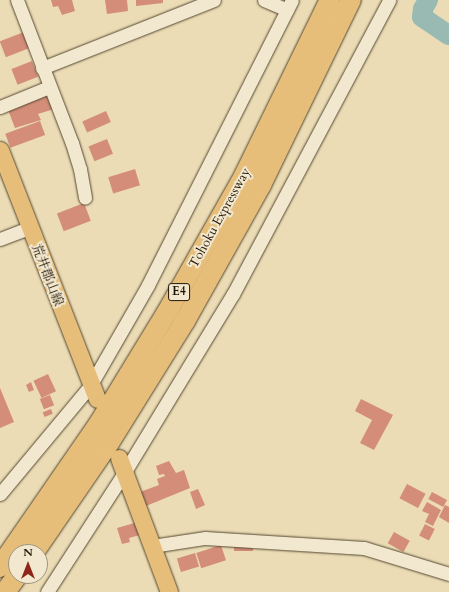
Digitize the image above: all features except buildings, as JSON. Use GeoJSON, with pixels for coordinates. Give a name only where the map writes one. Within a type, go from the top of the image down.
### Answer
{"type":"FeatureCollection","features":[{"type":"Feature","properties":{"kind":"highway","name":"Tohoku Expressway"},"geometry":{"type":"LineString","coordinates":[[0,567],[100,422],[166,314],[244,176],[330,0]]}},
{"type":"Feature","properties":{"kind":"highway","name":"Tohoku Expressway"},"geometry":{"type":"LineString","coordinates":[[39,544],[108,443],[185,321],[261,185],[351,0]]}},
{"type":"Feature","properties":{"kind":"main road","name":"荒井郡山線"},"geometry":{"type":"LineString","coordinates":[[0,150],[94,393]]}},
{"type":"Feature","properties":{"kind":"main road"},"geometry":{"type":"LineString","coordinates":[[121,466],[169,592]]}},
{"type":"Feature","properties":{"kind":"street"},"geometry":{"type":"LineString","coordinates":[[17,0],[80,168],[85,198]]}},
{"type":"Feature","properties":{"kind":"street"},"geometry":{"type":"LineString","coordinates":[[42,68],[214,0]]}},
{"type":"Feature","properties":{"kind":"street"},"geometry":{"type":"LineString","coordinates":[[0,494],[94,393],[289,5],[264,0]]}},
{"type":"Feature","properties":{"kind":"street"},"geometry":{"type":"LineString","coordinates":[[47,592],[121,466],[233,294],[389,0]]}},
{"type":"Feature","properties":{"kind":"street"},"geometry":{"type":"LineString","coordinates":[[0,107],[49,87]]}},
{"type":"Feature","properties":{"kind":"street"},"geometry":{"type":"LineString","coordinates":[[0,240],[29,228]]}},
{"type":"Feature","properties":{"kind":"street"},"geometry":{"type":"LineString","coordinates":[[152,546],[205,538],[364,548],[449,574]]}},
{"type":"Feature","properties":{"kind":"waterway"},"geometry":{"type":"LineString","coordinates":[[428,0],[423,9],[422,17],[449,35]]}}]}
